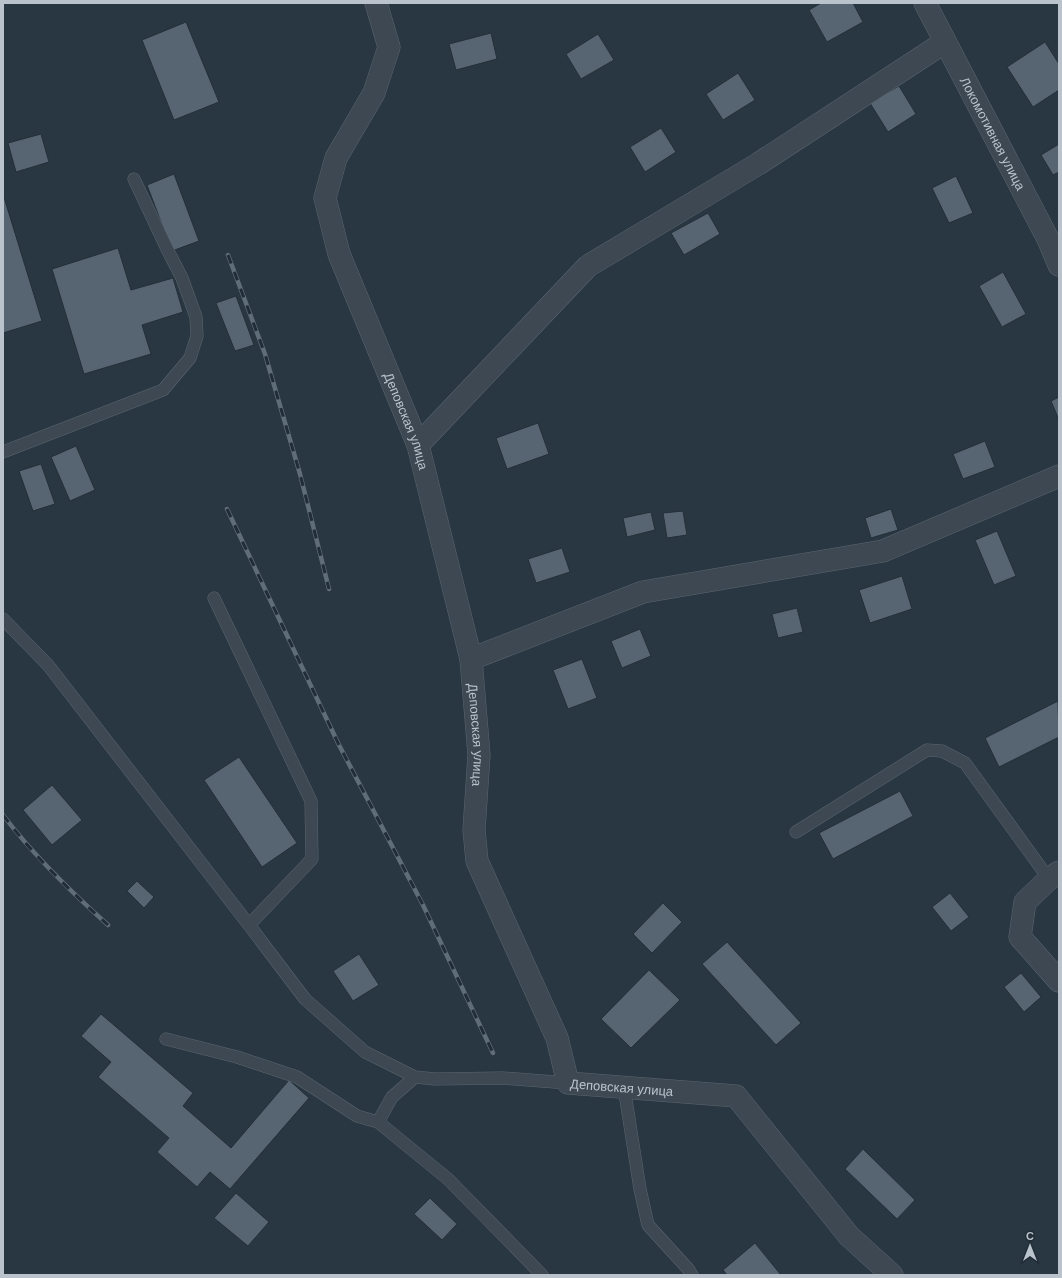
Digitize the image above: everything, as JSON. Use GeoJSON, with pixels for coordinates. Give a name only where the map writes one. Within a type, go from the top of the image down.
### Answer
{"type":"FeatureCollection","features":[{"type":"Feature","properties":{"kind":"street","name":"Деповская улица"},"geometry":{"type":"LineString","coordinates":[[376,3],[389,47],[374,93],[336,158],[325,198],[339,254],[418,445],[471,659],[479,755],[474,830],[477,861],[557,1038],[568,1083],[736,1096],[849,1236],[892,1275]]}},
{"type":"Feature","properties":{"kind":"street","name":"Локомотивная улица"},"geometry":{"type":"LineString","coordinates":[[925,3],[1048,239],[1059,265]]}},
{"type":"Feature","properties":{"kind":"street"},"geometry":{"type":"LineString","coordinates":[[418,445],[588,266],[758,164],[945,42]]}},
{"type":"Feature","properties":{"kind":"street"},"geometry":{"type":"LineString","coordinates":[[471,659],[643,592],[883,551],[1059,476]]}},
{"type":"Feature","properties":{"kind":"street"},"geometry":{"type":"LineString","coordinates":[[1054,876],[1026,902],[1020,937],[1059,981]]}},
{"type":"Feature","properties":{"kind":"lane"},"geometry":{"type":"LineString","coordinates":[[3,452],[163,390],[190,358],[197,336],[196,317],[182,278],[168,252],[134,179]]}},
{"type":"Feature","properties":{"kind":"lane"},"geometry":{"type":"LineString","coordinates":[[214,598],[311,801],[312,859],[249,925]]}},
{"type":"Feature","properties":{"kind":"lane"},"geometry":{"type":"LineString","coordinates":[[3,619],[48,665],[305,999],[365,1052],[415,1077],[435,1079],[503,1078],[568,1083]]}},
{"type":"Feature","properties":{"kind":"lane"},"geometry":{"type":"LineString","coordinates":[[796,832],[927,750],[942,751],[965,763],[1054,876]]}},
{"type":"Feature","properties":{"kind":"lane"},"geometry":{"type":"LineString","coordinates":[[166,1039],[237,1057],[297,1077],[357,1116],[378,1122],[448,1179],[542,1275]]}},
{"type":"Feature","properties":{"kind":"lane"},"geometry":{"type":"LineString","coordinates":[[378,1122],[392,1097],[415,1077]]}},
{"type":"Feature","properties":{"kind":"lane"},"geometry":{"type":"LineString","coordinates":[[624,1087],[640,1189],[648,1225],[692,1275]]}},
{"type":"Feature","properties":{"kind":"building"},"geometry":{"type":"Polygon","coordinates":[[[821,3],[853,3],[863,22],[827,42],[809,10],[821,3]]]}},
{"type":"Feature","properties":{"kind":"building"},"geometry":{"type":"Polygon","coordinates":[[[186,22],[219,102],[174,120],[142,40],[186,22]]]}},
{"type":"Feature","properties":{"kind":"building"},"geometry":{"type":"Polygon","coordinates":[[[491,33],[497,59],[456,70],[449,44],[491,33]]]}},
{"type":"Feature","properties":{"kind":"building"},"geometry":{"type":"Polygon","coordinates":[[[598,34],[614,60],[581,79],[566,54],[598,34]]]}},
{"type":"Feature","properties":{"kind":"building"},"geometry":{"type":"Polygon","coordinates":[[[1045,42],[1059,64],[1059,90],[1033,107],[1007,67],[1045,42]]]}},
{"type":"Feature","properties":{"kind":"building"},"geometry":{"type":"Polygon","coordinates":[[[738,73],[755,100],[723,120],[706,94],[738,73]]]}},
{"type":"Feature","properties":{"kind":"building"},"geometry":{"type":"Polygon","coordinates":[[[899,86],[916,114],[888,132],[870,103],[899,86]]]}},
{"type":"Feature","properties":{"kind":"building"},"geometry":{"type":"Polygon","coordinates":[[[661,128],[676,152],[645,172],[630,147],[661,128]]]}},
{"type":"Feature","properties":{"kind":"building"},"geometry":{"type":"Polygon","coordinates":[[[41,134],[49,162],[16,172],[8,143],[41,134]]]}},
{"type":"Feature","properties":{"kind":"building"},"geometry":{"type":"Polygon","coordinates":[[[1059,144],[1059,172],[1053,175],[1041,155],[1059,144]]]}},
{"type":"Feature","properties":{"kind":"building"},"geometry":{"type":"Polygon","coordinates":[[[174,174],[199,241],[172,251],[147,185],[174,174]]]}},
{"type":"Feature","properties":{"kind":"building"},"geometry":{"type":"Polygon","coordinates":[[[956,176],[973,213],[949,223],[932,188],[956,176]]]}},
{"type":"Feature","properties":{"kind":"building"},"geometry":{"type":"Polygon","coordinates":[[[3,194],[42,321],[3,333],[3,194]]]}},
{"type":"Feature","properties":{"kind":"building"},"geometry":{"type":"Polygon","coordinates":[[[708,213],[720,234],[684,255],[671,233],[708,213]]]}},
{"type":"Feature","properties":{"kind":"building"},"geometry":{"type":"Polygon","coordinates":[[[118,248],[131,290],[173,278],[183,312],[142,325],[151,354],[84,374],[52,269],[118,248]]]}},
{"type":"Feature","properties":{"kind":"building"},"geometry":{"type":"Polygon","coordinates":[[[1003,272],[1026,314],[1002,327],[979,286],[1003,272]]]}},
{"type":"Feature","properties":{"kind":"building"},"geometry":{"type":"Polygon","coordinates":[[[236,296],[254,345],[235,351],[216,303],[236,296]]]}},
{"type":"Feature","properties":{"kind":"building"},"geometry":{"type":"Polygon","coordinates":[[[1059,397],[1059,420],[1051,401],[1059,397]]]}},
{"type":"Feature","properties":{"kind":"building"},"geometry":{"type":"Polygon","coordinates":[[[538,423],[549,454],[507,469],[496,438],[538,423]]]}},
{"type":"Feature","properties":{"kind":"building"},"geometry":{"type":"Polygon","coordinates":[[[985,441],[995,467],[963,479],[953,454],[985,441]]]}},
{"type":"Feature","properties":{"kind":"building"},"geometry":{"type":"Polygon","coordinates":[[[76,446],[95,490],[70,501],[51,457],[76,446]]]}},
{"type":"Feature","properties":{"kind":"building"},"geometry":{"type":"Polygon","coordinates":[[[41,464],[55,504],[33,511],[19,471],[41,464]]]}},
{"type":"Feature","properties":{"kind":"building"},"geometry":{"type":"Polygon","coordinates":[[[891,509],[898,530],[871,538],[865,518],[891,509]]]}},
{"type":"Feature","properties":{"kind":"building"},"geometry":{"type":"Polygon","coordinates":[[[683,511],[687,535],[667,538],[663,513],[683,511]]]}},
{"type":"Feature","properties":{"kind":"building"},"geometry":{"type":"Polygon","coordinates":[[[651,512],[655,530],[627,537],[623,518],[651,512]]]}},
{"type":"Feature","properties":{"kind":"building"},"geometry":{"type":"Polygon","coordinates":[[[997,531],[1016,576],[994,585],[975,540],[997,531]]]}},
{"type":"Feature","properties":{"kind":"building"},"geometry":{"type":"Polygon","coordinates":[[[562,548],[570,572],[536,583],[528,559],[562,548]]]}},
{"type":"Feature","properties":{"kind":"building"},"geometry":{"type":"Polygon","coordinates":[[[902,576],[912,609],[870,623],[859,590],[902,576]]]}},
{"type":"Feature","properties":{"kind":"building"},"geometry":{"type":"Polygon","coordinates":[[[797,608],[803,632],[778,638],[772,614],[797,608]]]}},
{"type":"Feature","properties":{"kind":"building"},"geometry":{"type":"Polygon","coordinates":[[[640,629],[651,656],[622,668],[611,641],[640,629]]]}},
{"type":"Feature","properties":{"kind":"building"},"geometry":{"type":"Polygon","coordinates":[[[582,659],[597,698],[568,709],[553,670],[582,659]]]}},
{"type":"Feature","properties":{"kind":"building"},"geometry":{"type":"Polygon","coordinates":[[[1058,701],[1059,737],[999,767],[985,738],[1058,701]]]}},
{"type":"Feature","properties":{"kind":"building"},"geometry":{"type":"Polygon","coordinates":[[[239,757],[297,843],[262,867],[204,780],[239,757]]]}},
{"type":"Feature","properties":{"kind":"building"},"geometry":{"type":"Polygon","coordinates":[[[52,785],[82,820],[52,845],[23,810],[52,785]]]}},
{"type":"Feature","properties":{"kind":"building"},"geometry":{"type":"Polygon","coordinates":[[[900,791],[913,816],[833,859],[819,833],[900,791]]]}},
{"type":"Feature","properties":{"kind":"building"},"geometry":{"type":"Polygon","coordinates":[[[137,881],[154,897],[144,908],[127,891],[137,881]]]}},
{"type":"Feature","properties":{"kind":"building"},"geometry":{"type":"Polygon","coordinates":[[[950,893],[969,917],[951,931],[932,907],[950,893]]]}},
{"type":"Feature","properties":{"kind":"building"},"geometry":{"type":"Polygon","coordinates":[[[663,903],[682,922],[652,953],[633,934],[663,903]]]}},
{"type":"Feature","properties":{"kind":"building"},"geometry":{"type":"Polygon","coordinates":[[[727,942],[801,1023],[776,1045],[702,964],[727,942]]]}},
{"type":"Feature","properties":{"kind":"building"},"geometry":{"type":"Polygon","coordinates":[[[359,954],[379,985],[353,1001],[333,971],[359,954]]]}},
{"type":"Feature","properties":{"kind":"building"},"geometry":{"type":"Polygon","coordinates":[[[649,970],[680,1000],[631,1048],[601,1019],[649,970]]]}},
{"type":"Feature","properties":{"kind":"building"},"geometry":{"type":"Polygon","coordinates":[[[1021,973],[1041,997],[1024,1012],[1004,987],[1021,973]]]}},
{"type":"Feature","properties":{"kind":"building"},"geometry":{"type":"Polygon","coordinates":[[[101,1014],[193,1093],[183,1106],[231,1148],[289,1080],[309,1098],[230,1189],[210,1172],[197,1187],[157,1152],[169,1138],[98,1077],[111,1062],[81,1036],[101,1014]]]}},
{"type":"Feature","properties":{"kind":"building"},"geometry":{"type":"Polygon","coordinates":[[[863,1149],[915,1200],[897,1219],[845,1169],[863,1149]]]}},
{"type":"Feature","properties":{"kind":"building"},"geometry":{"type":"Polygon","coordinates":[[[236,1193],[269,1222],[248,1246],[214,1218],[236,1193]]]}},
{"type":"Feature","properties":{"kind":"building"},"geometry":{"type":"Polygon","coordinates":[[[430,1198],[457,1224],[442,1240],[414,1214],[430,1198]]]}},
{"type":"Feature","properties":{"kind":"building"},"geometry":{"type":"Polygon","coordinates":[[[755,1243],[781,1275],[727,1275],[723,1270],[755,1243]]]}},
{"type":"Feature","properties":{"kind":"railway"},"geometry":{"type":"LineString","coordinates":[[228,255],[265,354],[300,474],[329,589]]}},
{"type":"Feature","properties":{"kind":"railway"},"geometry":{"type":"LineString","coordinates":[[227,509],[339,745],[423,905],[493,1053]]}},
{"type":"Feature","properties":{"kind":"railway"},"geometry":{"type":"LineString","coordinates":[[3,815],[27,845],[53,873],[108,925]]}}]}
